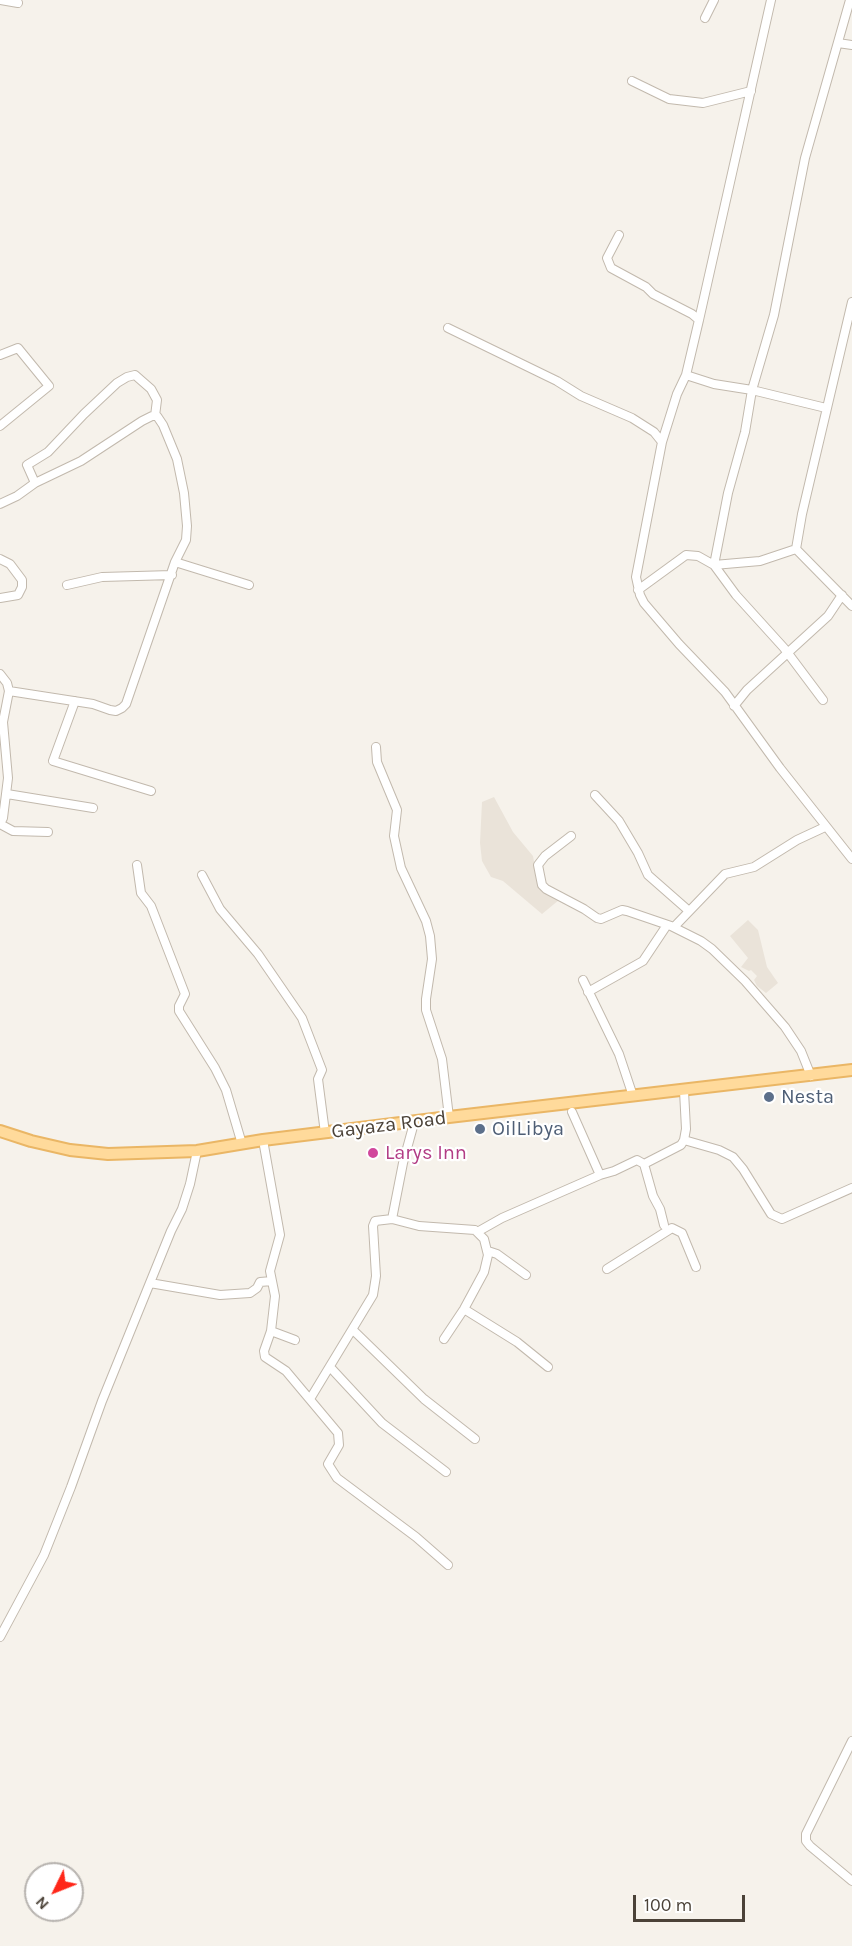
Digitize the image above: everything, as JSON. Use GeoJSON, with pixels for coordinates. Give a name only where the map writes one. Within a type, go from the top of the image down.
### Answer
{"type":"FeatureCollection","features":[{"type":"Feature","properties":{"kind":"main road","name":"Gayaza Road"},"geometry":{"type":"LineString","coordinates":[[0,1131],[70,1150],[108,1154],[196,1150],[449,1117],[852,1071]]}},
{"type":"Feature","properties":{"kind":"street"},"geometry":{"type":"LineString","coordinates":[[0,0],[18,3]]}},
{"type":"Feature","properties":{"kind":"street"},"geometry":{"type":"LineString","coordinates":[[705,18],[714,0]]}},
{"type":"Feature","properties":{"kind":"street"},"geometry":{"type":"LineString","coordinates":[[771,0],[686,375],[677,394],[662,442],[636,577],[638,590],[644,603],[679,644],[704,668],[852,859]]}},
{"type":"Feature","properties":{"kind":"street"},"geometry":{"type":"LineString","coordinates":[[714,565],[728,494],[745,432],[752,390],[774,315],[806,158],[850,0]]}},
{"type":"Feature","properties":{"kind":"street"},"geometry":{"type":"LineString","coordinates":[[838,43],[852,45]]}},
{"type":"Feature","properties":{"kind":"street"},"geometry":{"type":"LineString","coordinates":[[632,81],[669,99],[703,103],[751,91]]}},
{"type":"Feature","properties":{"kind":"street"},"geometry":{"type":"LineString","coordinates":[[619,235],[607,258],[611,268],[699,320]]}},
{"type":"Feature","properties":{"kind":"street"},"geometry":{"type":"LineString","coordinates":[[796,549],[826,408],[852,302]]}},
{"type":"Feature","properties":{"kind":"street"},"geometry":{"type":"LineString","coordinates":[[448,328],[552,379],[580,396],[632,418],[654,432],[662,442]]}},
{"type":"Feature","properties":{"kind":"street"},"geometry":{"type":"LineString","coordinates":[[0,355],[18,348],[49,386],[0,426]]}},
{"type":"Feature","properties":{"kind":"street"},"geometry":{"type":"LineString","coordinates":[[686,375],[714,384],[752,390],[826,408]]}},
{"type":"Feature","properties":{"kind":"street"},"geometry":{"type":"LineString","coordinates":[[35,483],[27,465],[48,452],[84,414],[117,383],[127,377],[138,376],[151,389],[157,400],[155,416]]}},
{"type":"Feature","properties":{"kind":"street"},"geometry":{"type":"LineString","coordinates":[[0,504],[17,496],[35,483],[81,461],[142,421],[155,416]]}},
{"type":"Feature","properties":{"kind":"street"},"geometry":{"type":"LineString","coordinates":[[9,691],[75,701],[116,711],[126,704],[175,562],[186,540],[184,493],[177,459],[172,441],[161,420],[155,416]]}},
{"type":"Feature","properties":{"kind":"street"},"geometry":{"type":"LineString","coordinates":[[714,565],[760,561],[796,549]]}},
{"type":"Feature","properties":{"kind":"street"},"geometry":{"type":"LineString","coordinates":[[796,549],[852,606]]}},
{"type":"Feature","properties":{"kind":"street"},"geometry":{"type":"LineString","coordinates":[[638,590],[686,555],[698,555],[714,565],[823,700]]}},
{"type":"Feature","properties":{"kind":"street"},"geometry":{"type":"LineString","coordinates":[[0,559],[10,564],[22,580],[22,587],[15,597],[0,598]]}},
{"type":"Feature","properties":{"kind":"street"},"geometry":{"type":"LineString","coordinates":[[175,562],[249,585]]}},
{"type":"Feature","properties":{"kind":"street"},"geometry":{"type":"LineString","coordinates":[[67,585],[102,577],[172,575]]}},
{"type":"Feature","properties":{"kind":"street"},"geometry":{"type":"LineString","coordinates":[[734,706],[747,690],[828,615],[842,595]]}},
{"type":"Feature","properties":{"kind":"street"},"geometry":{"type":"LineString","coordinates":[[0,674],[7,683],[9,691],[3,722],[8,769],[7,794],[0,824],[13,831],[48,832]]}},
{"type":"Feature","properties":{"kind":"street"},"geometry":{"type":"LineString","coordinates":[[75,701],[53,761],[151,791]]}},
{"type":"Feature","properties":{"kind":"street"},"geometry":{"type":"LineString","coordinates":[[376,747],[377,762],[395,804],[397,814],[394,836],[401,868],[426,921],[430,936],[432,959],[426,1010],[442,1059],[449,1117]]}},
{"type":"Feature","properties":{"kind":"street"},"geometry":{"type":"LineString","coordinates":[[7,794],[93,808]]}},
{"type":"Feature","properties":{"kind":"street"},"geometry":{"type":"LineString","coordinates":[[595,795],[619,821],[639,854],[648,875],[689,910]]}},
{"type":"Feature","properties":{"kind":"street"},"geometry":{"type":"LineString","coordinates":[[588,993],[643,961],[671,926],[728,872],[754,867],[797,840],[825,827]]}},
{"type":"Feature","properties":{"kind":"street"},"geometry":{"type":"LineString","coordinates":[[571,836],[545,856],[538,865],[542,885],[597,918],[601,919],[621,910],[627,911],[687,933],[712,950],[746,981],[796,1041],[811,1076]]}},
{"type":"Feature","properties":{"kind":"street"},"geometry":{"type":"LineString","coordinates":[[137,865],[141,893],[151,906],[185,994],[178,1006],[179,1011],[219,1075],[226,1090],[242,1144]]}},
{"type":"Feature","properties":{"kind":"street"},"geometry":{"type":"LineString","coordinates":[[202,875],[220,909],[258,954],[302,1018],[322,1070],[318,1079],[325,1133]]}},
{"type":"Feature","properties":{"kind":"street"},"geometry":{"type":"LineString","coordinates":[[583,980],[616,1049],[633,1096]]}},
{"type":"Feature","properties":{"kind":"street"},"geometry":{"type":"LineString","coordinates":[[644,1164],[681,1145],[684,1140],[686,1130],[684,1090]]}},
{"type":"Feature","properties":{"kind":"street"},"geometry":{"type":"LineString","coordinates":[[572,1112],[600,1175]]}},
{"type":"Feature","properties":{"kind":"street"},"geometry":{"type":"LineString","coordinates":[[392,1219],[403,1162],[414,1123]]}},
{"type":"Feature","properties":{"kind":"street"},"geometry":{"type":"LineString","coordinates":[[263,1140],[280,1235],[270,1271],[275,1296],[265,1357],[286,1371],[335,1427],[340,1438],[339,1445],[329,1460],[328,1467],[337,1478],[448,1564]]}},
{"type":"Feature","properties":{"kind":"street"},"geometry":{"type":"LineString","coordinates":[[684,1140],[719,1150],[733,1157],[771,1214],[782,1219],[852,1188]]}},
{"type":"Feature","properties":{"kind":"street"},"geometry":{"type":"LineString","coordinates":[[0,1637],[44,1555],[102,1401],[184,1201],[190,1184],[196,1150]]}},
{"type":"Feature","properties":{"kind":"street"},"geometry":{"type":"LineString","coordinates":[[310,1399],[374,1294],[376,1276],[374,1224],[381,1219],[392,1219],[419,1226],[479,1231],[502,1218],[637,1160],[644,1164],[664,1225]]}},
{"type":"Feature","properties":{"kind":"street"},"geometry":{"type":"LineString","coordinates":[[607,1269],[672,1228],[682,1233],[696,1267]]}},
{"type":"Feature","properties":{"kind":"street"},"geometry":{"type":"LineString","coordinates":[[444,1339],[464,1309],[487,1263],[488,1251],[479,1231]]}},
{"type":"Feature","properties":{"kind":"street"},"geometry":{"type":"LineString","coordinates":[[488,1251],[497,1254],[526,1275]]}},
{"type":"Feature","properties":{"kind":"street"},"geometry":{"type":"LineString","coordinates":[[150,1283],[220,1295],[250,1293],[257,1288],[260,1282],[272,1281]]}},
{"type":"Feature","properties":{"kind":"street"},"geometry":{"type":"LineString","coordinates":[[464,1309],[517,1342],[548,1366]]}},
{"type":"Feature","properties":{"kind":"street"},"geometry":{"type":"LineString","coordinates":[[353,1330],[424,1399],[475,1439]]}},
{"type":"Feature","properties":{"kind":"street"},"geometry":{"type":"LineString","coordinates":[[271,1331],[295,1340]]}},
{"type":"Feature","properties":{"kind":"street"},"geometry":{"type":"LineString","coordinates":[[330,1367],[382,1423],[446,1472]]}},
{"type":"Feature","properties":{"kind":"street"},"geometry":{"type":"LineString","coordinates":[[852,1741],[808,1828],[806,1840],[852,1881]]}},
{"type":"Feature","properties":{"kind":"shaded area"},"geometry":{"type":"Polygon","coordinates":[[[494,797],[513,832],[533,856],[538,885],[559,900],[542,914],[503,881],[491,877],[482,861],[480,843],[482,802],[494,797]]]}},
{"type":"Feature","properties":{"kind":"shaded area"},"geometry":{"type":"Polygon","coordinates":[[[748,920],[758,930],[767,967],[778,983],[766,993],[757,986],[754,980],[757,976],[751,970],[741,967],[748,958],[730,936],[748,920]]]}},
{"type":"Feature","properties":{"kind":"place","name":"Nesta"},"geometry":{"type":"Point","coordinates":[769,1097]}},
{"type":"Feature","properties":{"kind":"place","name":"OilLibya"},"geometry":{"type":"Point","coordinates":[480,1129]}},
{"type":"Feature","properties":{"kind":"place","name":"Larys Inn"},"geometry":{"type":"Point","coordinates":[373,1153]}}]}
